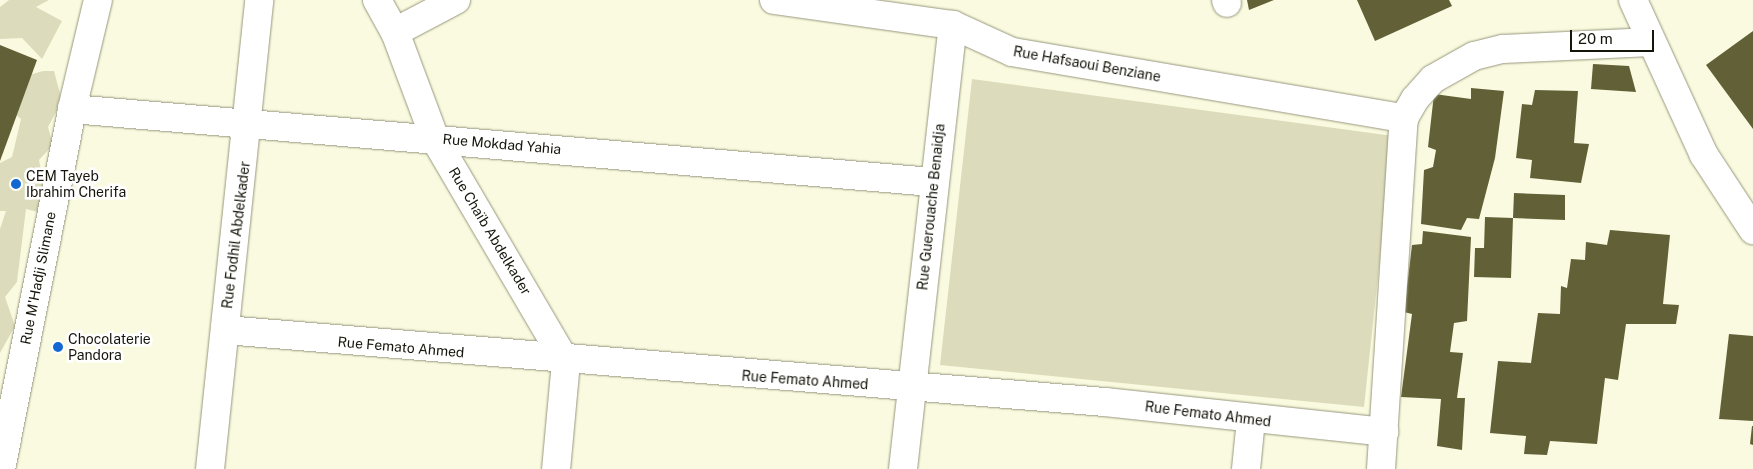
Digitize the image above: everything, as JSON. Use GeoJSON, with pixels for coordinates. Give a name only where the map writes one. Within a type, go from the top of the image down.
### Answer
{"type":"FeatureCollection","features":[{"type":"Feature","properties":{"kind":"street","name":"Rue M'Hadji Slimane"},"geometry":{"type":"LineString","coordinates":[[1,469],[72,109],[98,0]]}},
{"type":"Feature","properties":{"kind":"street","name":"Rue Fodhil Abdelkader"},"geometry":{"type":"LineString","coordinates":[[210,469],[249,122],[259,0]]}},
{"type":"Feature","properties":{"kind":"street","name":"Rue Chaïb Abdelkader"},"geometry":{"type":"LineString","coordinates":[[377,0],[395,32],[435,138],[566,362]]}},
{"type":"Feature","properties":{"kind":"street"},"geometry":{"type":"LineString","coordinates":[[395,32],[456,0]]}},
{"type":"Feature","properties":{"kind":"street","name":"Rue Hafsaoui Benziane"},"geometry":{"type":"LineString","coordinates":[[774,0],[953,26],[1012,52],[1404,118]]}},
{"type":"Feature","properties":{"kind":"street"},"geometry":{"type":"LineString","coordinates":[[1633,0],[1704,155],[1753,230]]}},
{"type":"Feature","properties":{"kind":"street","name":"Rue Guerouache Benaidja"},"geometry":{"type":"LineString","coordinates":[[903,469],[933,182],[953,26]]}},
{"type":"Feature","properties":{"kind":"street"},"geometry":{"type":"LineString","coordinates":[[1381,469],[1404,118],[1433,79],[1474,56],[1504,49],[1651,42]]}},
{"type":"Feature","properties":{"kind":"street","name":"Rue Mokdad Yahia"},"geometry":{"type":"LineString","coordinates":[[72,109],[249,122],[933,182]]}},
{"type":"Feature","properties":{"kind":"street","name":"Rue Femato Ahmed"},"geometry":{"type":"LineString","coordinates":[[225,330],[566,362],[1105,402],[1251,420],[1384,432]]}},
{"type":"Feature","properties":{"kind":"street"},"geometry":{"type":"LineString","coordinates":[[556,469],[566,362]]}},
{"type":"Feature","properties":{"kind":"street"},"geometry":{"type":"LineString","coordinates":[[1246,469],[1251,420]]}},
{"type":"Feature","properties":{"kind":"green space"},"geometry":{"type":"Polygon","coordinates":[[[9,0],[49,0],[36,7],[62,21],[42,59],[22,38],[0,39],[0,7],[9,0]]]}},
{"type":"Feature","properties":{"kind":"green space"},"geometry":{"type":"Polygon","coordinates":[[[43,71],[54,71],[62,101],[48,127],[53,145],[39,160],[46,195],[38,212],[26,209],[17,282],[5,297],[15,326],[0,353],[0,229],[6,211],[0,211],[0,163],[12,157],[21,119],[5,106],[22,77],[43,71]]]}},
{"type":"Feature","properties":{"kind":"green space"},"geometry":{"type":"Polygon","coordinates":[[[972,79],[1393,136],[1364,407],[940,365],[972,79]]]}},
{"type":"Feature","properties":{"kind":"building"},"geometry":{"type":"Polygon","coordinates":[[[1247,0],[1274,0],[1249,10],[1247,0]]]}},
{"type":"Feature","properties":{"kind":"building"},"geometry":{"type":"Polygon","coordinates":[[[1357,0],[1449,0],[1452,6],[1375,41],[1357,0]]]}},
{"type":"Feature","properties":{"kind":"building"},"geometry":{"type":"Polygon","coordinates":[[[1753,31],[1753,129],[1706,65],[1753,31]]]}},
{"type":"Feature","properties":{"kind":"building"},"geometry":{"type":"Polygon","coordinates":[[[0,45],[37,60],[0,161],[0,45]]]}},
{"type":"Feature","properties":{"kind":"building"},"geometry":{"type":"Polygon","coordinates":[[[1593,64],[1629,66],[1636,92],[1591,89],[1593,64]]]}},
{"type":"Feature","properties":{"kind":"building"},"geometry":{"type":"Polygon","coordinates":[[[1471,88],[1504,91],[1495,158],[1479,219],[1467,218],[1461,230],[1421,224],[1424,170],[1433,167],[1436,150],[1428,147],[1434,94],[1471,99],[1471,88]]]}},
{"type":"Feature","properties":{"kind":"building"},"geometry":{"type":"Polygon","coordinates":[[[1535,90],[1578,91],[1574,143],[1589,144],[1581,183],[1530,178],[1532,160],[1516,158],[1522,104],[1532,105],[1535,90]]]}},
{"type":"Feature","properties":{"kind":"building"},"geometry":{"type":"Polygon","coordinates":[[[1514,193],[1565,195],[1565,220],[1513,218],[1514,193]]]}},
{"type":"Feature","properties":{"kind":"building"},"geometry":{"type":"Polygon","coordinates":[[[1485,217],[1513,218],[1511,278],[1474,277],[1475,248],[1484,248],[1485,217]]]}},
{"type":"Feature","properties":{"kind":"building"},"geometry":{"type":"Polygon","coordinates":[[[1610,230],[1670,235],[1663,304],[1679,305],[1676,324],[1626,324],[1618,380],[1605,378],[1597,444],[1550,441],[1547,455],[1524,454],[1526,436],[1490,433],[1498,361],[1531,363],[1538,313],[1560,314],[1561,286],[1567,288],[1571,259],[1585,260],[1586,242],[1607,245],[1610,230]]]}},
{"type":"Feature","properties":{"kind":"building"},"geometry":{"type":"Polygon","coordinates":[[[1423,231],[1471,237],[1467,321],[1454,323],[1450,352],[1463,353],[1457,398],[1465,398],[1462,450],[1437,446],[1441,399],[1401,397],[1412,314],[1404,312],[1412,245],[1422,244],[1423,231]]]}},
{"type":"Feature","properties":{"kind":"building"},"geometry":{"type":"Polygon","coordinates":[[[1729,334],[1753,336],[1753,421],[1719,419],[1729,334]]]}},
{"type":"Feature","properties":{"kind":"building"},"geometry":{"type":"Polygon","coordinates":[[[1753,426],[1753,445],[1750,444],[1753,426]]]}},
{"type":"Feature","properties":{"kind":"place","name":"CEM Tayeb Ibrahim Cherifa"},"geometry":{"type":"Point","coordinates":[16,184]}},
{"type":"Feature","properties":{"kind":"place","name":"Chocolaterie Pandora"},"geometry":{"type":"Point","coordinates":[58,347]}}]}
